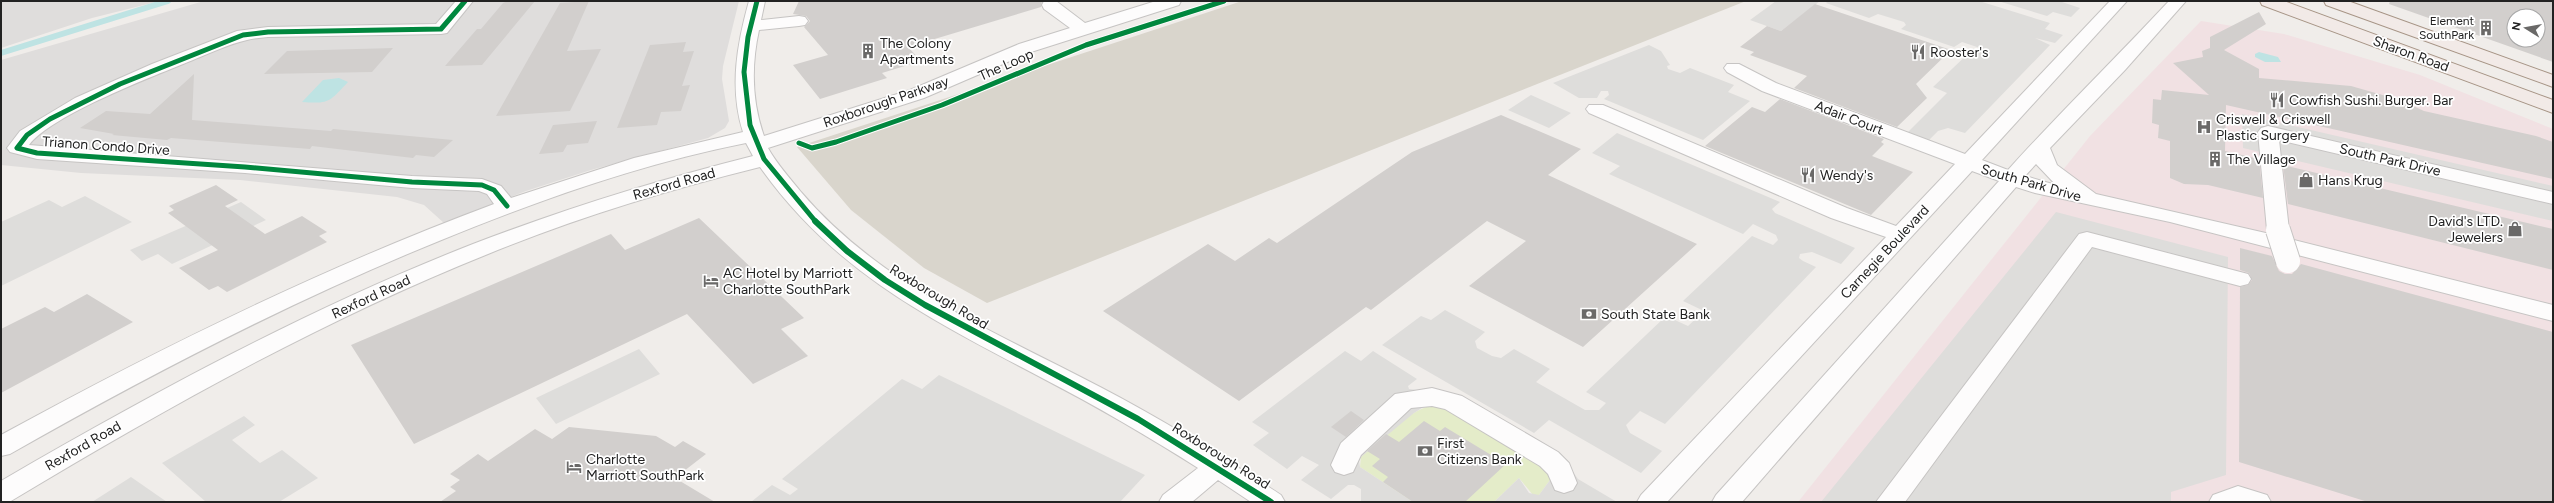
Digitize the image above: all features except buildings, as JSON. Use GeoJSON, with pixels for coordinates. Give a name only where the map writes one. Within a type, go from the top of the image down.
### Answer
{"type":"FeatureCollection","features":[{"type":"Feature","properties":{"kind":"main road","name":"Sharon Road"},"geometry":{"type":"LineString","coordinates":[[2268,1],[2553,106]]}},
{"type":"Feature","properties":{"kind":"main road","name":"Sharon Road"},"geometry":{"type":"LineString","coordinates":[[2332,1],[2553,80]]}},
{"type":"Feature","properties":{"kind":"street","name":"Trianon Condo Drive"},"geometry":{"type":"LineString","coordinates":[[465,1],[441,29],[268,32],[243,35],[91,96],[30,134],[17,148],[37,153],[245,167],[412,182],[482,185],[494,190],[507,206]]}},
{"type":"Feature","properties":{"kind":"street","name":"Roxborough Road"},"geometry":{"type":"LineString","coordinates":[[757,1],[750,26],[744,58],[744,91],[747,113],[759,147],[799,207],[822,229],[904,293],[938,313],[1134,416],[1271,502]]}},
{"type":"Feature","properties":{"kind":"street","name":"Roxborough Parkway"},"geometry":{"type":"LineString","coordinates":[[759,147],[917,94],[1025,48],[1173,1]]}},
{"type":"Feature","properties":{"kind":"street","name":"Carnegie Boulevard"},"geometry":{"type":"LineString","coordinates":[[1651,502],[2119,1]]}},
{"type":"Feature","properties":{"kind":"street"},"geometry":{"type":"LineString","coordinates":[[1726,502],[2040,146],[2178,1]]}},
{"type":"Feature","properties":{"kind":"street"},"geometry":{"type":"LineString","coordinates":[[1050,5],[1083,30]]}},
{"type":"Feature","properties":{"kind":"street"},"geometry":{"type":"LineString","coordinates":[[750,26],[799,21]]}},
{"type":"Feature","properties":{"kind":"street","name":"Adair Court"},"geometry":{"type":"LineString","coordinates":[[1732,68],[1769,87],[1967,164]]}},
{"type":"Feature","properties":{"kind":"street"},"geometry":{"type":"LineString","coordinates":[[1596,109],[1839,213],[1901,235]]}},
{"type":"Feature","properties":{"kind":"street","name":"South Park Drive"},"geometry":{"type":"LineString","coordinates":[[2288,260],[2277,223],[2268,132],[2553,198]]}},
{"type":"Feature","properties":{"kind":"street","name":"Rexford Road"},"geometry":{"type":"LineString","coordinates":[[1,447],[138,372],[254,314],[395,250],[507,206],[622,167],[709,145],[759,147]]}},
{"type":"Feature","properties":{"kind":"street"},"geometry":{"type":"LineString","coordinates":[[2040,146],[2042,158],[2048,167],[2074,187],[2097,199],[2124,205]]}},
{"type":"Feature","properties":{"kind":"street","name":"Rexford Road"},"geometry":{"type":"LineString","coordinates":[[1,494],[190,385],[379,292],[551,222],[639,193],[759,147]]}},
{"type":"Feature","properties":{"kind":"street","name":"South Park Drive"},"geometry":{"type":"LineString","coordinates":[[1967,164],[2010,180],[2061,194],[2124,205],[2172,216],[2215,221],[2366,273],[2553,313]]}},
{"type":"Feature","properties":{"kind":"street"},"geometry":{"type":"LineString","coordinates":[[1890,502],[2087,239],[2240,279]]}},
{"type":"Feature","properties":{"kind":"street"},"geometry":{"type":"LineString","coordinates":[[1344,465],[1350,450],[1404,400],[1412,398],[1442,398],[1549,459],[1560,470],[1564,483]]}},
{"type":"Feature","properties":{"kind":"street"},"geometry":{"type":"LineString","coordinates":[[1173,502],[1217,467]]}},
{"type":"Feature","properties":{"kind":"street"},"geometry":{"type":"LineString","coordinates":[[2223,502],[2238,496],[2257,502]]}},
{"type":"Feature","properties":{"kind":"shaded area"},"geometry":{"type":"Polygon","coordinates":[[[1,1],[160,1],[92,18],[1,48],[1,1]]]}},
{"type":"Feature","properties":{"kind":"shaded area"},"geometry":{"type":"Polygon","coordinates":[[[204,1],[739,1],[723,66],[722,79],[729,121],[725,128],[708,138],[591,170],[526,191],[444,223],[424,205],[397,197],[240,180],[81,173],[1,165],[1,60],[204,1]]]}},
{"type":"Feature","properties":{"kind":"shaded area"},"geometry":{"type":"Polygon","coordinates":[[[1242,1],[1746,1],[987,303],[924,268],[851,210],[797,147],[1242,1]]]}},
{"type":"Feature","properties":{"kind":"shaded area"},"geometry":{"type":"Polygon","coordinates":[[[1776,1],[1820,1],[1781,31],[1750,20],[1776,1]]]}},
{"type":"Feature","properties":{"kind":"shaded area"},"geometry":{"type":"Polygon","coordinates":[[[1828,1],[1979,1],[2050,23],[2045,29],[2063,35],[2055,43],[2035,38],[2050,45],[1965,133],[1948,128],[1938,131],[1929,140],[1908,132],[1947,93],[1933,87],[1973,49],[1987,53],[1989,51],[1962,42],[1954,47],[1901,29],[1906,25],[1904,22],[1878,14],[1869,18],[1826,3],[1828,1]]]}},
{"type":"Feature","properties":{"kind":"shaded area"},"geometry":{"type":"Polygon","coordinates":[[[1998,1],[2059,1],[2080,8],[2071,17],[2053,12],[2047,16],[1998,1]]]}},
{"type":"Feature","properties":{"kind":"shaded area"},"geometry":{"type":"Polygon","coordinates":[[[2201,21],[2284,34],[2420,75],[2553,129],[2553,502],[1798,502],[2090,136],[2201,21]]]}},
{"type":"Feature","properties":{"kind":"shaded area"},"geometry":{"type":"Polygon","coordinates":[[[1649,45],[1661,51],[1670,65],[1667,66],[1668,69],[1680,73],[1690,68],[1734,85],[1728,92],[1750,101],[1703,140],[1604,99],[1609,95],[1608,91],[1601,91],[1597,98],[1579,98],[1553,83],[1649,45]]]}},
{"type":"Feature","properties":{"kind":"shaded area"},"geometry":{"type":"Polygon","coordinates":[[[1531,95],[1571,113],[1549,128],[1508,110],[1531,95]]]}},
{"type":"Feature","properties":{"kind":"shaded area"},"geometry":{"type":"Polygon","coordinates":[[[2242,114],[2553,186],[2553,221],[2243,148],[2242,114]]]}},
{"type":"Feature","properties":{"kind":"shaded area"},"geometry":{"type":"Polygon","coordinates":[[[1617,133],[1780,202],[1772,209],[1775,213],[1855,248],[1841,264],[1812,252],[1800,254],[1799,258],[1816,267],[1665,424],[1640,411],[1626,425],[1630,433],[1662,451],[1641,473],[1549,420],[1534,433],[1382,345],[1421,316],[1431,320],[1445,310],[1485,332],[1475,341],[1477,348],[1492,356],[1501,358],[1514,349],[1550,369],[1536,382],[1585,410],[1599,410],[1606,403],[1586,392],[1666,316],[1688,326],[1704,311],[1683,301],[1752,236],[1773,245],[1778,240],[1776,235],[1753,224],[1743,234],[1609,174],[1620,166],[1592,153],[1617,133]]]}},
{"type":"Feature","properties":{"kind":"shaded area"},"geometry":{"type":"Polygon","coordinates":[[[85,196],[132,222],[1,286],[1,222],[49,200],[62,207],[85,196]]]}},
{"type":"Feature","properties":{"kind":"shaded area"},"geometry":{"type":"Polygon","coordinates":[[[241,202],[266,220],[172,264],[158,254],[142,261],[130,250],[241,202]]]}},
{"type":"Feature","properties":{"kind":"shaded area"},"geometry":{"type":"Polygon","coordinates":[[[2056,212],[2228,257],[2226,475],[2171,492],[2171,502],[1821,502],[2056,212]]]}},
{"type":"Feature","properties":{"kind":"shaded area"},"geometry":{"type":"Polygon","coordinates":[[[639,349],[660,374],[556,424],[536,398],[639,349]]]}},
{"type":"Feature","properties":{"kind":"shaded area"},"geometry":{"type":"Polygon","coordinates":[[[1345,351],[1361,361],[1373,351],[1417,379],[1408,386],[1409,389],[1427,391],[1566,462],[1578,479],[1617,502],[1494,502],[1519,478],[1529,493],[1539,495],[1550,480],[1549,473],[1543,466],[1447,408],[1436,405],[1425,406],[1414,413],[1361,457],[1359,461],[1360,467],[1413,502],[1361,502],[1361,489],[1354,485],[1348,485],[1331,499],[1301,480],[1319,465],[1302,456],[1287,469],[1253,445],[1269,433],[1252,422],[1345,351]]]}},
{"type":"Feature","properties":{"kind":"shaded area"},"geometry":{"type":"Polygon","coordinates":[[[939,375],[1145,475],[1120,502],[751,502],[772,485],[790,495],[798,489],[782,479],[902,379],[922,389],[939,375]]]}},
{"type":"Feature","properties":{"kind":"shaded area"},"geometry":{"type":"Polygon","coordinates":[[[244,416],[255,425],[232,440],[260,463],[282,450],[318,478],[279,502],[206,502],[162,463],[244,416]]]}},
{"type":"Feature","properties":{"kind":"shaded area"},"geometry":{"type":"Polygon","coordinates":[[[131,477],[167,502],[92,502],[131,477]]]}},
{"type":"Feature","properties":{"kind":"green space","name":"First Citizens Bank"},"geometry":{"type":"Polygon","coordinates":[[[1436,405],[1447,408],[1543,466],[1549,473],[1550,480],[1539,495],[1533,495],[1519,478],[1494,502],[1413,502],[1360,467],[1361,457],[1396,425],[1426,407],[1436,405]]]}},
{"type":"Feature","properties":{"kind":"water"},"geometry":{"type":"Polygon","coordinates":[[[2259,52],[2278,57],[2281,62],[2265,62],[2255,57],[2255,54],[2259,52]]]}},
{"type":"Feature","properties":{"kind":"water"},"geometry":{"type":"Polygon","coordinates":[[[339,78],[348,82],[332,98],[318,103],[302,102],[323,80],[339,78]]]}},
{"type":"Feature","properties":{"kind":"waterway"},"geometry":{"type":"LineString","coordinates":[[1,53],[168,1]]}},
{"type":"Feature","properties":{"kind":"cycle path"},"geometry":{"type":"LineString","coordinates":[[465,1],[441,29],[268,32],[243,35],[194,53],[120,84],[82,102],[50,119],[27,135],[17,148],[37,153],[245,167],[412,182],[482,185],[494,190],[507,206]]}},
{"type":"Feature","properties":{"kind":"cycle path"},"geometry":{"type":"LineString","coordinates":[[757,1],[748,37],[744,72],[750,125],[758,148],[764,159],[813,219],[847,251],[885,280],[925,305],[966,329],[1093,394],[1161,432],[1271,502]]}},
{"type":"Feature","properties":{"kind":"cycle path","name":"The Loop"},"geometry":{"type":"LineString","coordinates":[[799,143],[812,148],[836,142],[942,105],[1086,45],[1224,1]]}},
{"type":"Feature","properties":{"kind":"place","name":"Element SouthPark"},"geometry":{"type":"Point","coordinates":[2486,28]}},
{"type":"Feature","properties":{"kind":"place","name":"The Colony Apartments"},"geometry":{"type":"Point","coordinates":[868,51]}},
{"type":"Feature","properties":{"kind":"place","name":"Rooster's"},"geometry":{"type":"Point","coordinates":[1918,52]}},
{"type":"Feature","properties":{"kind":"place","name":"Cowfish Sushi. Burger. Bar"},"geometry":{"type":"Point","coordinates":[2277,100]}},
{"type":"Feature","properties":{"kind":"place","name":"Criswell & Criswell Plastic Surgery"},"geometry":{"type":"Point","coordinates":[2204,127]}},
{"type":"Feature","properties":{"kind":"place","name":"The Village"},"geometry":{"type":"Point","coordinates":[2215,159]}},
{"type":"Feature","properties":{"kind":"place","name":"Wendy's"},"geometry":{"type":"Point","coordinates":[1808,175]}},
{"type":"Feature","properties":{"kind":"place","name":"Hans Krug"},"geometry":{"type":"Point","coordinates":[2306,180]}},
{"type":"Feature","properties":{"kind":"place","name":"David's LTD. Jewelers"},"geometry":{"type":"Point","coordinates":[2515,229]}},
{"type":"Feature","properties":{"kind":"place","name":"AC Hotel by Marriott Charlotte SouthPark"},"geometry":{"type":"Point","coordinates":[711,281]}},
{"type":"Feature","properties":{"kind":"place","name":"South State Bank"},"geometry":{"type":"Point","coordinates":[1589,314]}},
{"type":"Feature","properties":{"kind":"place","name":"First Citizens Bank"},"geometry":{"type":"Point","coordinates":[1425,451]}},
{"type":"Feature","properties":{"kind":"place","name":"Charlotte Marriott SouthPark"},"geometry":{"type":"Point","coordinates":[574,467]}}]}
